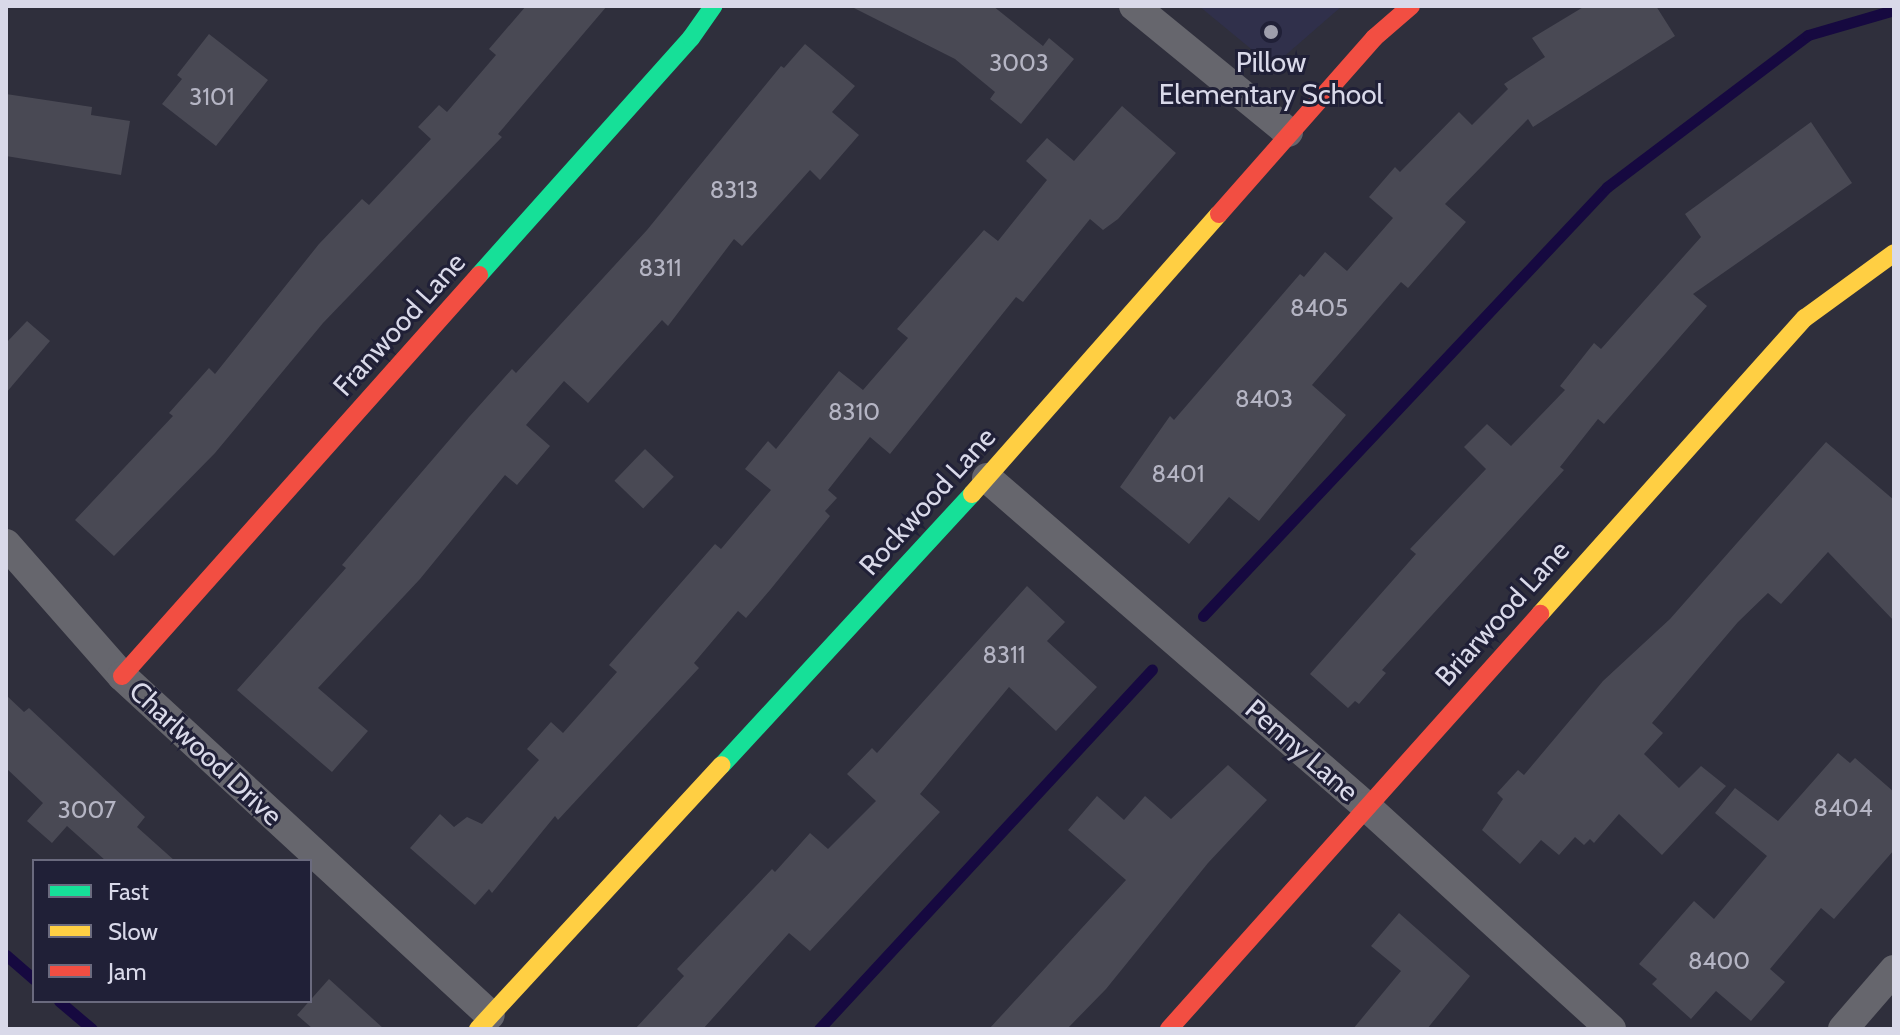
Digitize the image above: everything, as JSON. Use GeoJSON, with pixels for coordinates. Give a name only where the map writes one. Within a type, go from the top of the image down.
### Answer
{"type":"FeatureCollection","features":[{"type":"Feature","properties":{"kind":"street","name":"Franwood Lane"},"geometry":{"type":"LineString","coordinates":[[122,676],[680,50],[713,6]]}},
{"type":"Feature","properties":{"kind":"street"},"geometry":{"type":"LineString","coordinates":[[1134,6],[1288,132]]}},
{"type":"Feature","properties":{"kind":"street","name":"Rockwood Lane"},"geometry":{"type":"LineString","coordinates":[[484,1022],[987,478],[1288,132],[1374,38],[1411,6]]}},
{"type":"Feature","properties":{"kind":"street","name":"Briarwood Lane"},"geometry":{"type":"LineString","coordinates":[[1169,1029],[1805,318],[1894,253]]}},
{"type":"Feature","properties":{"kind":"street","name":"Penny Lane"},"geometry":{"type":"LineString","coordinates":[[987,478],[1367,807],[1611,1029]]}},
{"type":"Feature","properties":{"kind":"street","name":"Charlwood Drive"},"geometry":{"type":"LineString","coordinates":[[6,544],[122,676],[484,1022]]}},
{"type":"Feature","properties":{"kind":"street"},"geometry":{"type":"LineString","coordinates":[[1843,1029],[1894,970]]}},
{"type":"Feature","properties":{"kind":"shaded area","name":"Pillow Elementary School"},"geometry":{"type":"Polygon","coordinates":[[[1199,6],[1342,6],[1280,60],[1262,58],[1199,6]]]}},
{"type":"Feature","properties":{"kind":"building"},"geometry":{"type":"Polygon","coordinates":[[[526,6],[607,6],[498,134],[502,137],[323,323],[215,453],[114,556],[75,520],[173,416],[169,413],[209,368],[215,374],[319,244],[362,199],[369,205],[431,139],[418,127],[439,105],[447,112],[496,55],[489,49],[526,6]]]}},
{"type":"Feature","properties":{"kind":"building"},"geometry":{"type":"Polygon","coordinates":[[[850,6],[993,6],[1043,46],[1049,38],[1074,59],[1021,124],[990,99],[995,92],[955,59],[850,6]]]}},
{"type":"Feature","properties":{"kind":"building"},"geometry":{"type":"Polygon","coordinates":[[[1585,6],[1656,6],[1675,36],[1533,127],[1528,119],[1445,204],[1466,222],[1408,288],[1401,282],[1312,385],[1346,415],[1259,521],[1229,497],[1189,544],[1120,487],[1170,416],[1174,420],[1300,274],[1304,277],[1325,252],[1347,271],[1393,218],[1369,197],[1395,167],[1400,172],[1459,112],[1472,125],[1508,89],[1504,84],[1545,57],[1532,38],[1585,6]]]}},
{"type":"Feature","properties":{"kind":"building"},"geometry":{"type":"Polygon","coordinates":[[[209,34],[268,80],[216,146],[162,104],[182,79],[177,75],[209,34]]]}},
{"type":"Feature","properties":{"kind":"building"},"geometry":{"type":"Polygon","coordinates":[[[805,44],[855,86],[832,112],[859,135],[820,180],[810,170],[742,246],[734,239],[668,326],[662,320],[588,403],[564,381],[526,425],[550,446],[517,485],[505,475],[420,579],[318,688],[368,731],[332,772],[237,690],[346,568],[342,565],[469,417],[512,369],[516,373],[647,230],[781,66],[784,68],[805,44]]]}},
{"type":"Feature","properties":{"kind":"building"},"geometry":{"type":"Polygon","coordinates":[[[6,94],[92,107],[91,115],[130,121],[121,175],[6,156],[6,94]]]}},
{"type":"Feature","properties":{"kind":"building"},"geometry":{"type":"Polygon","coordinates":[[[1122,106],[1176,153],[1118,219],[1103,230],[1090,219],[1023,302],[1016,297],[890,454],[870,437],[828,490],[837,498],[825,511],[830,516],[770,590],[746,618],[738,611],[694,663],[699,668],[558,820],[555,816],[492,893],[489,889],[475,905],[410,848],[440,814],[454,827],[467,817],[482,824],[539,760],[527,749],[551,722],[563,733],[617,672],[609,665],[715,544],[721,549],[771,490],[745,469],[768,441],[776,449],[839,371],[863,390],[908,338],[897,329],[984,230],[998,241],[1047,180],[1026,161],[1047,138],[1074,161],[1122,106]]]}},
{"type":"Feature","properties":{"kind":"building"},"geometry":{"type":"Polygon","coordinates":[[[1811,122],[1852,183],[1693,294],[1707,306],[1604,424],[1598,419],[1560,467],[1564,470],[1382,670],[1386,673],[1359,704],[1355,701],[1348,708],[1310,674],[1416,554],[1410,549],[1486,469],[1464,447],[1487,424],[1511,446],[1565,390],[1560,386],[1594,343],[1601,349],[1701,237],[1685,214],[1811,122]]]}},
{"type":"Feature","properties":{"kind":"building"},"geometry":{"type":"Polygon","coordinates":[[[27,321],[50,341],[6,393],[6,343],[27,321]]]}},
{"type":"Feature","properties":{"kind":"building"},"geometry":{"type":"Polygon","coordinates":[[[1826,442],[1894,500],[1894,621],[1828,552],[1781,604],[1768,593],[1738,622],[1652,723],[1663,733],[1644,754],[1679,788],[1701,766],[1726,786],[1662,855],[1619,814],[1594,843],[1590,839],[1584,845],[1575,837],[1559,855],[1541,840],[1520,864],[1482,830],[1503,799],[1497,793],[1518,770],[1524,775],[1603,681],[1670,619],[1826,442]]]}},
{"type":"Feature","properties":{"kind":"building"},"geometry":{"type":"Polygon","coordinates":[[[645,449],[674,477],[643,508],[614,481],[645,449]]]}},
{"type":"Feature","properties":{"kind":"building"},"geometry":{"type":"Polygon","coordinates":[[[1027,586],[1065,622],[1047,641],[1097,687],[1056,731],[1009,687],[920,794],[940,812],[810,951],[789,933],[703,1029],[635,1029],[684,976],[677,969],[810,833],[828,849],[876,801],[847,774],[872,748],[877,753],[1027,586]]]}},
{"type":"Feature","properties":{"kind":"building"},"geometry":{"type":"Polygon","coordinates":[[[6,695],[24,712],[29,708],[145,817],[137,827],[173,859],[104,859],[67,826],[52,843],[27,821],[43,803],[6,768],[6,695]]]}},
{"type":"Feature","properties":{"kind":"building"},"geometry":{"type":"Polygon","coordinates":[[[1838,753],[1850,763],[1855,758],[1894,792],[1894,850],[1834,919],[1821,908],[1770,969],[1785,982],[1751,1021],[1716,991],[1691,1019],[1652,984],[1657,979],[1639,964],[1694,901],[1714,919],[1767,856],[1715,813],[1735,788],[1778,821],[1838,753]]]}},
{"type":"Feature","properties":{"kind":"building"},"geometry":{"type":"Polygon","coordinates":[[[1228,765],[1267,800],[1208,863],[1106,989],[1067,1029],[989,1029],[1126,880],[1068,830],[1097,796],[1124,820],[1145,796],[1171,819],[1228,765]]]}},
{"type":"Feature","properties":{"kind":"building"},"geometry":{"type":"Polygon","coordinates":[[[1399,913],[1470,976],[1427,1029],[1353,1029],[1401,971],[1371,946],[1399,913]]]}},
{"type":"Feature","properties":{"kind":"building"},"geometry":{"type":"Polygon","coordinates":[[[329,979],[384,1029],[313,1029],[297,1015],[308,1003],[312,1003],[312,998],[329,979]]]}},
{"type":"Feature","properties":{"kind":"waterway"},"geometry":{"type":"LineString","coordinates":[[1203,616],[1607,187],[1808,35],[1894,10]]}},
{"type":"Feature","properties":{"kind":"waterway"},"geometry":{"type":"LineString","coordinates":[[819,1029],[1152,669]]}},
{"type":"Feature","properties":{"kind":"waterway"},"geometry":{"type":"LineString","coordinates":[[6,955],[32,977]]}},
{"type":"Feature","properties":{"kind":"waterway"},"geometry":{"type":"LineString","coordinates":[[61,1003],[92,1029]]}},
{"type":"Feature","properties":{"kind":"traffic: fast"},"geometry":{"type":"LineString","coordinates":[[479,275],[691,38],[713,6]]}},
{"type":"Feature","properties":{"kind":"traffic: fast"},"geometry":{"type":"LineString","coordinates":[[722,765],[972,494]]}},
{"type":"Feature","properties":{"kind":"traffic: slow"},"geometry":{"type":"LineString","coordinates":[[972,494],[1219,214]]}},
{"type":"Feature","properties":{"kind":"traffic: slow"},"geometry":{"type":"LineString","coordinates":[[1540,614],[1805,318],[1894,253]]}},
{"type":"Feature","properties":{"kind":"traffic: slow"},"geometry":{"type":"LineString","coordinates":[[478,1029],[722,765]]}},
{"type":"Feature","properties":{"kind":"traffic: jam"},"geometry":{"type":"LineString","coordinates":[[1219,214],[1374,38],[1411,6]]}},
{"type":"Feature","properties":{"kind":"traffic: jam"},"geometry":{"type":"LineString","coordinates":[[122,676],[479,275]]}},
{"type":"Feature","properties":{"kind":"traffic: jam"},"geometry":{"type":"LineString","coordinates":[[1169,1029],[1540,614]]}},
{"type":"Feature","properties":{"kind":"place","name":"Pillow Elementary School"},"geometry":{"type":"Point","coordinates":[1271,32]}}]}
